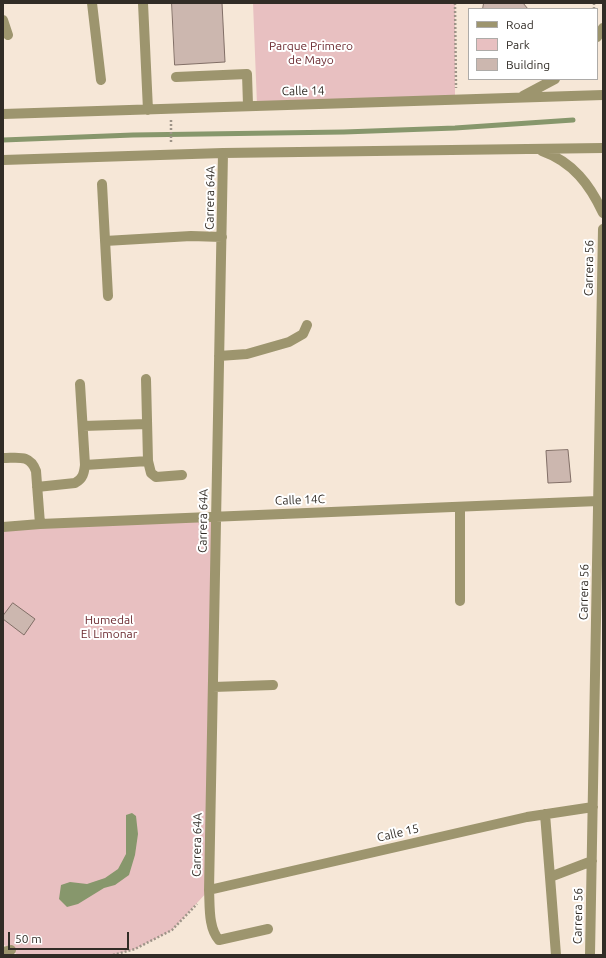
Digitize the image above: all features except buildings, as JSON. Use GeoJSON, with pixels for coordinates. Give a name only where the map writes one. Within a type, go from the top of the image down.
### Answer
{"type":"FeatureCollection","features":[{"type":"Feature","properties":{"kind":"street"},"geometry":{"type":"LineString","coordinates":[[92,3],[100,80]]}},
{"type":"Feature","properties":{"kind":"street"},"geometry":{"type":"LineString","coordinates":[[143,3],[148,110]]}},
{"type":"Feature","properties":{"kind":"street"},"geometry":{"type":"LineString","coordinates":[[3,20],[8,35]]}},
{"type":"Feature","properties":{"kind":"street"},"geometry":{"type":"LineString","coordinates":[[176,77],[247,74],[248,105]]}},
{"type":"Feature","properties":{"kind":"street"},"geometry":{"type":"LineString","coordinates":[[518,98],[553,80]]}},
{"type":"Feature","properties":{"kind":"street","name":"Calle 14"},"geometry":{"type":"LineString","coordinates":[[3,114],[148,110],[248,105],[603,95]]}},
{"type":"Feature","properties":{"kind":"street"},"geometry":{"type":"LineString","coordinates":[[3,160],[223,153],[603,148]]}},
{"type":"Feature","properties":{"kind":"street"},"geometry":{"type":"LineString","coordinates":[[536,149],[558,158],[578,174],[593,192],[603,213]]}},
{"type":"Feature","properties":{"kind":"street","name":"Carrera 64A"},"geometry":{"type":"LineString","coordinates":[[223,153],[209,890],[211,919],[215,936],[219,940],[268,929]]}},
{"type":"Feature","properties":{"kind":"street"},"geometry":{"type":"LineString","coordinates":[[102,184],[108,296]]}},
{"type":"Feature","properties":{"kind":"street","name":"Carrera 56"},"geometry":{"type":"LineString","coordinates":[[590,955],[598,501],[601,470],[603,229]]}},
{"type":"Feature","properties":{"kind":"street"},"geometry":{"type":"LineString","coordinates":[[105,240],[191,236],[222,237]]}},
{"type":"Feature","properties":{"kind":"street"},"geometry":{"type":"LineString","coordinates":[[219,356],[247,354],[289,342],[303,334],[307,325]]}},
{"type":"Feature","properties":{"kind":"street"},"geometry":{"type":"LineString","coordinates":[[146,379],[148,461],[150,472],[154,476],[158,477],[182,475]]}},
{"type":"Feature","properties":{"kind":"street"},"geometry":{"type":"LineString","coordinates":[[37,487],[76,483],[84,474],[85,465],[80,384]]}},
{"type":"Feature","properties":{"kind":"street"},"geometry":{"type":"LineString","coordinates":[[83,426],[147,424]]}},
{"type":"Feature","properties":{"kind":"street"},"geometry":{"type":"LineString","coordinates":[[3,458],[23,458],[31,462],[36,471],[40,524]]}},
{"type":"Feature","properties":{"kind":"street"},"geometry":{"type":"LineString","coordinates":[[85,465],[148,461]]}},
{"type":"Feature","properties":{"kind":"street","name":"Calle 14C"},"geometry":{"type":"LineString","coordinates":[[3,527],[40,524],[598,501]]}},
{"type":"Feature","properties":{"kind":"street"},"geometry":{"type":"LineString","coordinates":[[460,506],[460,602]]}},
{"type":"Feature","properties":{"kind":"street"},"geometry":{"type":"LineString","coordinates":[[213,687],[273,685]]}},
{"type":"Feature","properties":{"kind":"street","name":"Calle 15"},"geometry":{"type":"LineString","coordinates":[[209,890],[527,817],[593,807]]}},
{"type":"Feature","properties":{"kind":"street"},"geometry":{"type":"LineString","coordinates":[[545,814],[556,955]]}},
{"type":"Feature","properties":{"kind":"street"},"geometry":{"type":"LineString","coordinates":[[550,877],[592,861]]}},
{"type":"Feature","properties":{"kind":"path"},"geometry":{"type":"LineString","coordinates":[[455,3],[455,100]]}},
{"type":"Feature","properties":{"kind":"path"},"geometry":{"type":"LineString","coordinates":[[171,119],[172,145]]}},
{"type":"Feature","properties":{"kind":"path"},"geometry":{"type":"LineString","coordinates":[[113,955],[135,949],[172,930],[209,890]]}},
{"type":"Feature","properties":{"kind":"green space","name":"Parque Primero de Mayo"},"geometry":{"type":"Polygon","coordinates":[[[253,3],[455,3],[455,100],[257,105],[253,3]]]}},
{"type":"Feature","properties":{"kind":"green space","name":"Humedal El Limonar"},"geometry":{"type":"Polygon","coordinates":[[[216,517],[209,890],[172,930],[135,949],[113,955],[18,955],[3,944],[3,527],[216,517]]]}},
{"type":"Feature","properties":{"kind":"shaded area"},"geometry":{"type":"Polygon","coordinates":[[[132,813],[136,816],[138,834],[135,855],[129,875],[115,885],[104,888],[78,904],[67,907],[59,899],[61,885],[70,882],[87,884],[105,878],[118,869],[126,854],[126,815],[132,813]]]}},
{"type":"Feature","properties":{"kind":"waterway"},"geometry":{"type":"LineString","coordinates":[[3,140],[133,135],[344,132],[455,128],[573,120]]}}]}
